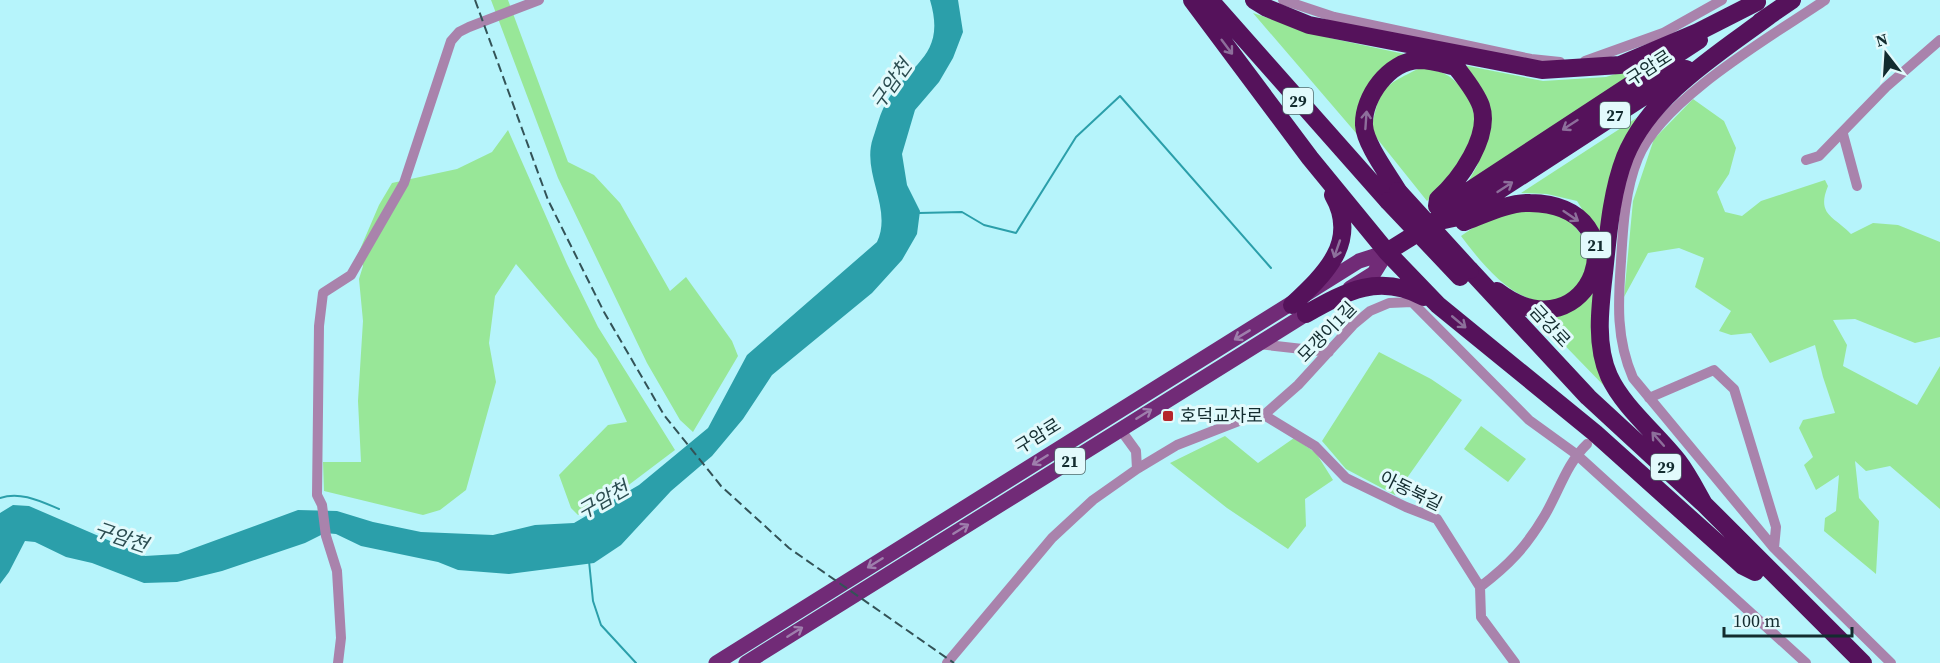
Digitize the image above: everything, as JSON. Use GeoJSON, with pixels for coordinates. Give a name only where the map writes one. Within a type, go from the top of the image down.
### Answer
{"type":"FeatureCollection","features":[{"type":"Feature","properties":{"kind":"highway"},"geometry":{"type":"LineString","coordinates":[[1191,0],[1310,158],[1387,252],[1438,305],[1595,433],[1743,566],[1755,572]]}},
{"type":"Feature","properties":{"kind":"highway","name":"금강로"},"geometry":{"type":"LineString","coordinates":[[1210,0],[1465,274],[1582,405],[1755,572],[1845,663]]}},
{"type":"Feature","properties":{"kind":"highway","name":"금강로"},"geometry":{"type":"LineString","coordinates":[[1224,0],[1362,155],[1393,196]]}},
{"type":"Feature","properties":{"kind":"highway"},"geometry":{"type":"LineString","coordinates":[[1254,0],[1267,8],[1309,25],[1542,70],[1620,65],[1698,32],[1758,1]]}},
{"type":"Feature","properties":{"kind":"highway","name":"구암로"},"geometry":{"type":"LineString","coordinates":[[1387,252],[1435,222],[1458,217],[1792,0]]}},
{"type":"Feature","properties":{"kind":"highway","name":"구암로"},"geometry":{"type":"LineString","coordinates":[[1435,222],[1449,204],[1758,1]]}},
{"type":"Feature","properties":{"kind":"highway"},"geometry":{"type":"LineString","coordinates":[[1704,504],[1678,462],[1610,377],[1600,344],[1605,258],[1619,178],[1625,157],[1642,128],[1666,99],[1696,72],[1769,16]]}},
{"type":"Feature","properties":{"kind":"highway"},"geometry":{"type":"LineString","coordinates":[[1393,196],[1364,126],[1368,100],[1381,81],[1394,69],[1417,60],[1456,67],[1482,107],[1483,127],[1465,170],[1453,186],[1438,199],[1435,222]]}},
{"type":"Feature","properties":{"kind":"highway","name":"21"},"geometry":{"type":"LineString","coordinates":[[1299,310],[1326,273],[1338,250],[1342,232],[1342,215],[1310,158]]}},
{"type":"Feature","properties":{"kind":"highway","name":"21"},"geometry":{"type":"LineString","coordinates":[[1435,222],[1461,223],[1527,202],[1543,204],[1569,212],[1585,226],[1595,241],[1598,256],[1590,284],[1563,306],[1549,310],[1532,310],[1509,300],[1465,274]]}},
{"type":"Feature","properties":{"kind":"highway","name":"금강로"},"geometry":{"type":"LineString","coordinates":[[1465,274],[1588,397],[1704,504],[1863,663]]}},
{"type":"Feature","properties":{"kind":"highway"},"geometry":{"type":"LineString","coordinates":[[1299,310],[1359,288],[1386,284],[1406,287],[1438,305]]}},
{"type":"Feature","properties":{"kind":"main road","name":"구암로"},"geometry":{"type":"LineString","coordinates":[[716,663],[1161,383],[1374,273],[1387,252]]}},
{"type":"Feature","properties":{"kind":"main road","name":"구암로"},"geometry":{"type":"LineString","coordinates":[[746,663],[1258,344],[1299,310]]}},
{"type":"Feature","properties":{"kind":"street"},"geometry":{"type":"LineString","coordinates":[[338,663],[341,638],[337,571],[326,536],[322,505],[317,495],[319,326],[323,293],[351,275],[404,183],[451,41],[459,32],[539,0]]}},
{"type":"Feature","properties":{"kind":"street"},"geometry":{"type":"LineString","coordinates":[[1283,0],[1369,24],[1531,59],[1568,62],[1586,61],[1639,43],[1722,0]]}},
{"type":"Feature","properties":{"kind":"street"},"geometry":{"type":"LineString","coordinates":[[1825,0],[1739,57],[1680,105],[1653,131],[1639,156],[1628,190],[1621,249],[1619,322],[1622,354],[1633,378],[1774,548],[1891,663]]}},
{"type":"Feature","properties":{"kind":"street"},"geometry":{"type":"LineString","coordinates":[[1806,160],[1819,156],[1843,134],[1886,87],[1940,40]]}},
{"type":"Feature","properties":{"kind":"street"},"geometry":{"type":"LineString","coordinates":[[1843,134],[1857,186]]}},
{"type":"Feature","properties":{"kind":"street","name":"모갱이1길"},"geometry":{"type":"LineString","coordinates":[[947,663],[1052,538],[1093,500],[1137,468],[1178,445],[1249,417],[1264,415],[1281,402],[1370,310],[1389,303],[1412,302],[1529,420],[1576,454],[1806,663]]}},
{"type":"Feature","properties":{"kind":"street"},"geometry":{"type":"LineString","coordinates":[[1258,344],[1329,352]]}},
{"type":"Feature","properties":{"kind":"street"},"geometry":{"type":"LineString","coordinates":[[1632,400],[1714,370],[1734,389],[1776,526],[1774,548]]}},
{"type":"Feature","properties":{"kind":"street","name":"아동북길"},"geometry":{"type":"LineString","coordinates":[[1264,415],[1315,446],[1346,478],[1437,519],[1480,586]]}},
{"type":"Feature","properties":{"kind":"street"},"geometry":{"type":"LineString","coordinates":[[1120,429],[1136,451],[1137,468]]}},
{"type":"Feature","properties":{"kind":"street"},"geometry":{"type":"LineString","coordinates":[[1515,663],[1481,617],[1480,586],[1512,562],[1545,516],[1576,454],[1587,444]]}},
{"type":"Feature","properties":{"kind":"green space"},"geometry":{"type":"Polygon","coordinates":[[[491,0],[508,0],[568,162],[594,175],[620,203],[670,291],[686,277],[732,341],[738,356],[693,432],[680,420],[647,363],[558,178],[491,0]]]}},
{"type":"Feature","properties":{"kind":"green space"},"geometry":{"type":"Polygon","coordinates":[[[1253,13],[1330,38],[1409,55],[1383,70],[1362,140],[1253,13]]]}},
{"type":"Feature","properties":{"kind":"green space"},"geometry":{"type":"Polygon","coordinates":[[[1659,60],[1464,189],[1477,166],[1490,123],[1463,65],[1543,81],[1606,77],[1659,60]]]}},
{"type":"Feature","properties":{"kind":"green space"},"geometry":{"type":"Polygon","coordinates":[[[1420,68],[1441,72],[1457,83],[1466,94],[1473,110],[1475,125],[1473,139],[1459,166],[1427,201],[1371,131],[1377,106],[1384,90],[1420,68]]]}},
{"type":"Feature","properties":{"kind":"green space"},"geometry":{"type":"Polygon","coordinates":[[[1693,99],[1724,121],[1736,148],[1729,174],[1717,192],[1725,212],[1742,216],[1761,201],[1825,180],[1828,186],[1824,203],[1826,209],[1833,219],[1851,234],[1873,223],[1898,225],[1940,242],[1940,337],[1915,343],[1855,319],[1833,320],[1847,345],[1843,366],[1917,405],[1940,366],[1940,509],[1890,466],[1866,471],[1855,461],[1859,498],[1879,521],[1876,574],[1824,531],[1825,518],[1836,511],[1839,475],[1816,490],[1804,465],[1813,457],[1799,428],[1803,420],[1835,413],[1815,345],[1770,363],[1751,333],[1731,335],[1719,331],[1731,311],[1695,287],[1704,258],[1679,248],[1648,253],[1624,297],[1633,201],[1654,139],[1693,99]]]}},
{"type":"Feature","properties":{"kind":"green space"},"geometry":{"type":"Polygon","coordinates":[[[1638,117],[1602,241],[1577,201],[1547,194],[1521,193],[1638,117]]]}},
{"type":"Feature","properties":{"kind":"green space"},"geometry":{"type":"Polygon","coordinates":[[[508,130],[567,264],[598,327],[675,450],[622,490],[578,515],[571,508],[559,475],[608,425],[627,422],[597,359],[516,264],[495,296],[489,343],[496,382],[466,490],[440,510],[423,515],[324,491],[323,462],[361,462],[358,401],[363,321],[359,279],[363,266],[358,254],[379,205],[392,183],[457,169],[492,152],[508,130]]]}},
{"type":"Feature","properties":{"kind":"green space"},"geometry":{"type":"Polygon","coordinates":[[[1532,208],[1569,219],[1591,247],[1583,285],[1563,299],[1545,302],[1530,299],[1516,292],[1491,272],[1461,236],[1483,221],[1532,208]]]}},
{"type":"Feature","properties":{"kind":"green space"},"geometry":{"type":"Polygon","coordinates":[[[1598,279],[1609,391],[1542,322],[1564,310],[1598,279]]]}},
{"type":"Feature","properties":{"kind":"green space"},"geometry":{"type":"Polygon","coordinates":[[[1379,352],[1431,379],[1462,400],[1395,495],[1346,469],[1322,441],[1379,352]]]}},
{"type":"Feature","properties":{"kind":"green space"},"geometry":{"type":"Polygon","coordinates":[[[1481,426],[1526,459],[1508,482],[1464,449],[1481,426]]]}},
{"type":"Feature","properties":{"kind":"green space"},"geometry":{"type":"Polygon","coordinates":[[[1225,436],[1258,463],[1294,438],[1316,453],[1333,480],[1305,499],[1306,526],[1288,549],[1227,508],[1170,463],[1225,436]]]}},
{"type":"Feature","properties":{"kind":"water"},"geometry":{"type":"Polygon","coordinates":[[[930,0],[958,0],[963,32],[953,58],[939,82],[915,110],[902,154],[907,185],[920,211],[917,234],[902,260],[872,293],[772,375],[743,419],[712,456],[671,491],[621,545],[594,563],[509,574],[458,570],[438,562],[361,546],[336,534],[325,533],[305,543],[222,571],[177,582],[144,583],[92,563],[66,557],[35,542],[25,541],[0,584],[0,513],[13,505],[29,506],[145,556],[178,554],[298,510],[337,511],[373,522],[421,532],[493,535],[535,525],[574,523],[639,485],[708,428],[747,355],[877,242],[881,229],[880,203],[873,177],[870,151],[886,103],[930,47],[934,34],[934,19],[930,0]]]}},
{"type":"Feature","properties":{"kind":"waterway"},"geometry":{"type":"LineString","coordinates":[[919,213],[962,212],[984,225],[1016,233],[1076,137],[1120,96],[1271,268]]}},
{"type":"Feature","properties":{"kind":"waterway"},"geometry":{"type":"LineString","coordinates":[[0,498],[22,496],[59,509]]}},
{"type":"Feature","properties":{"kind":"waterway"},"geometry":{"type":"LineString","coordinates":[[589,561],[593,601],[601,625],[636,663]]}},
{"type":"Feature","properties":{"kind":"railway"},"geometry":{"type":"LineString","coordinates":[[475,0],[548,200],[604,312],[664,415],[721,486],[789,548],[954,663]]}},
{"type":"Feature","properties":{"kind":"place","name":"호덕교차로"},"geometry":{"type":"Point","coordinates":[1168,416]}},
{"type":"Feature","properties":{"kind":"water label","name":"구암천"},"geometry":{"type":"Point","coordinates":[891,84]}},
{"type":"Feature","properties":{"kind":"water label","name":"구암천"},"geometry":{"type":"Point","coordinates":[603,500]}},
{"type":"Feature","properties":{"kind":"water label","name":"구암천"},"geometry":{"type":"Point","coordinates":[121,537]}}]}
